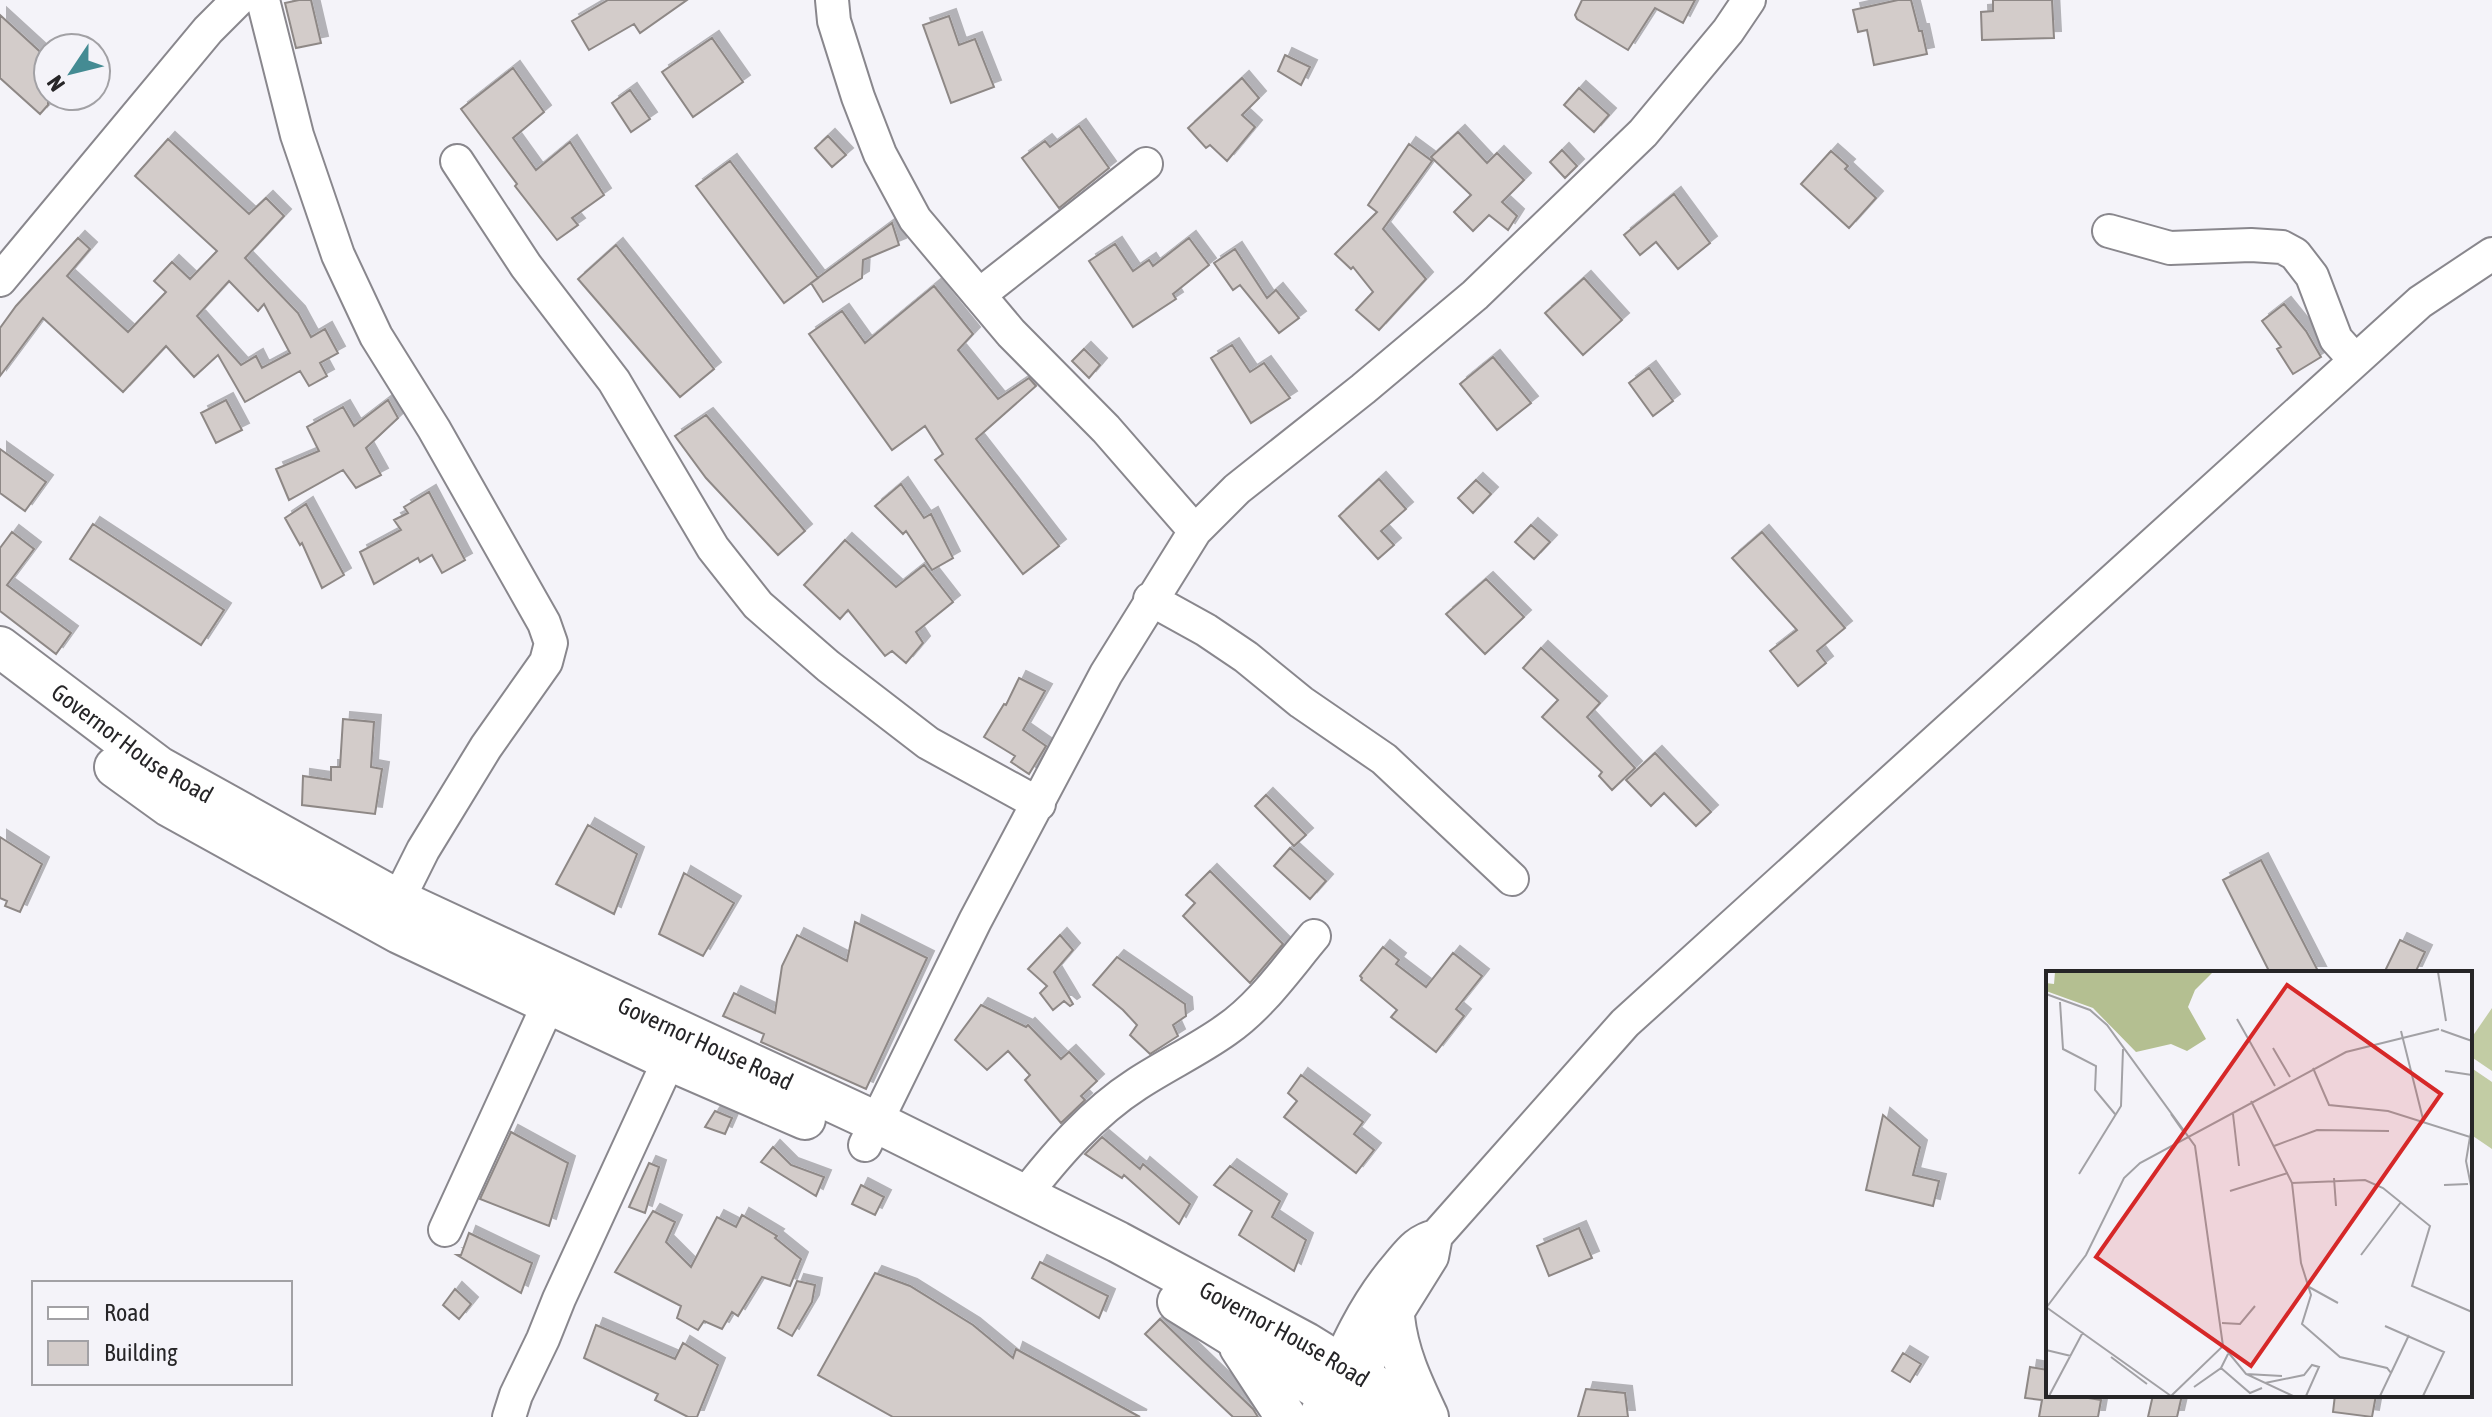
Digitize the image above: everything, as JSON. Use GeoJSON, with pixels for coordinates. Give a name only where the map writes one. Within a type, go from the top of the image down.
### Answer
{"type":"FeatureCollection","features":[{"type":"Feature","properties":{"kind":"main road","name":"Governor House Road"},"geometry":{"type":"LineString","coordinates":[[0,647],[159,767],[398,900],[870,1133],[1172,1298],[1233,1337],[1344,1399],[1427,1417]]}},
{"type":"Feature","properties":{"kind":"main road","name":"Governor House Road"},"geometry":{"type":"LineString","coordinates":[[0,680],[169,806],[399,933],[669,1060],[870,1133],[1024,1196],[1306,1343],[1344,1399]]}},
{"type":"Feature","properties":{"kind":"main road"},"geometry":{"type":"LineString","coordinates":[[1394,1317],[1401,1357],[1427,1417]]}},
{"type":"Feature","properties":{"kind":"main road"},"geometry":{"type":"LineString","coordinates":[[1233,1337],[1286,1417]]}},
{"type":"Feature","properties":{"kind":"street"},"geometry":{"type":"LineString","coordinates":[[0,280],[208,30],[238,0]]}},
{"type":"Feature","properties":{"kind":"street"},"geometry":{"type":"LineString","coordinates":[[263,0],[297,135],[338,255],[376,336],[434,429],[544,623],[551,643],[546,662],[478,760],[423,850],[398,900]]}},
{"type":"Feature","properties":{"kind":"street"},"geometry":{"type":"LineString","coordinates":[[832,0],[834,21],[880,154],[915,219],[1011,333],[1106,429],[1195,531]]}},
{"type":"Feature","properties":{"kind":"street"},"geometry":{"type":"LineString","coordinates":[[870,1133],[975,921],[1106,674],[1195,531],[1237,489],[1363,389],[1486,284],[1643,133],[1728,31],[1749,0]]}},
{"type":"Feature","properties":{"kind":"street"},"geometry":{"type":"LineString","coordinates":[[457,161],[526,266],[614,381],[713,548],[758,605],[828,666],[928,743],[1039,804]]}},
{"type":"Feature","properties":{"kind":"street"},"geometry":{"type":"LineString","coordinates":[[979,295],[1146,164]]}},
{"type":"Feature","properties":{"kind":"street"},"geometry":{"type":"LineString","coordinates":[[2109,231],[2170,248],[2282,247],[2295,254],[2312,276],[2336,339],[2355,360]]}},
{"type":"Feature","properties":{"kind":"street"},"geometry":{"type":"LineString","coordinates":[[1344,1399],[1356,1323],[1379,1287],[1417,1243],[1436,1236],[1625,1023],[2420,302],[2492,254]]}},
{"type":"Feature","properties":{"kind":"street"},"geometry":{"type":"LineString","coordinates":[[1150,599],[1206,630],[1246,657],[1301,702],[1384,759],[1512,879]]}},
{"type":"Feature","properties":{"kind":"street"},"geometry":{"type":"LineString","coordinates":[[1024,1196],[1084,1126],[1134,1085],[1227,1030],[1267,992],[1314,936]]}},
{"type":"Feature","properties":{"kind":"street"},"geometry":{"type":"LineString","coordinates":[[445,1230],[549,1003]]}},
{"type":"Feature","properties":{"kind":"street"},"geometry":{"type":"LineString","coordinates":[[509,1417],[559,1299],[669,1060]]}},
{"type":"Feature","properties":{"kind":"street"},"geometry":{"type":"LineString","coordinates":[[1344,1399],[1432,1257],[1436,1236]]}},
{"type":"Feature","properties":{"kind":"green space"},"geometry":{"type":"Polygon","coordinates":[[[2492,1008],[2492,1071],[2472,1057],[2472,1037],[2492,1008]]]}},
{"type":"Feature","properties":{"kind":"green space"},"geometry":{"type":"Polygon","coordinates":[[[2472,1068],[2492,1082],[2492,1149],[2472,1135],[2472,1068]]]}},
{"type":"Feature","properties":{"kind":"building"},"geometry":{"type":"Polygon","coordinates":[[[311,0],[321,43],[296,48],[285,3],[311,0]]]}},
{"type":"Feature","properties":{"kind":"building"},"geometry":{"type":"Polygon","coordinates":[[[608,0],[687,0],[640,33],[634,24],[589,50],[572,21],[608,0]]]}},
{"type":"Feature","properties":{"kind":"building"},"geometry":{"type":"Polygon","coordinates":[[[1582,0],[1695,0],[1683,23],[1655,8],[1628,50],[1577,19],[1575,15],[1582,0]]]}},
{"type":"Feature","properties":{"kind":"building"},"geometry":{"type":"Polygon","coordinates":[[[1911,0],[1927,54],[1874,65],[1867,30],[1858,32],[1853,10],[1911,0]]]}},
{"type":"Feature","properties":{"kind":"building"},"geometry":{"type":"Polygon","coordinates":[[[1993,0],[2052,0],[2054,38],[1982,40],[1981,12],[1993,11],[1993,0]]]}},
{"type":"Feature","properties":{"kind":"building"},"geometry":{"type":"Polygon","coordinates":[[[0,15],[32,44],[32,107],[0,78],[0,15]]]}},
{"type":"Feature","properties":{"kind":"building"},"geometry":{"type":"Polygon","coordinates":[[[949,16],[959,45],[975,39],[994,87],[951,103],[923,25],[949,16]]]}},
{"type":"Feature","properties":{"kind":"building"},"geometry":{"type":"Polygon","coordinates":[[[712,38],[743,82],[693,117],[662,72],[712,38]]]}},
{"type":"Feature","properties":{"kind":"building"},"geometry":{"type":"Polygon","coordinates":[[[1285,55],[1310,67],[1301,85],[1278,71],[1285,55]]]}},
{"type":"Feature","properties":{"kind":"building"},"geometry":{"type":"Polygon","coordinates":[[[513,68],[544,112],[513,138],[536,170],[570,142],[604,195],[572,218],[578,225],[557,240],[461,109],[513,68]]]}},
{"type":"Feature","properties":{"kind":"building"},"geometry":{"type":"Polygon","coordinates":[[[1242,78],[1259,98],[1242,115],[1255,127],[1227,161],[1210,145],[1206,148],[1188,128],[1242,78]]]}},
{"type":"Feature","properties":{"kind":"building"},"geometry":{"type":"Polygon","coordinates":[[[1579,88],[1609,115],[1594,132],[1564,105],[1579,88]]]}},
{"type":"Feature","properties":{"kind":"building"},"geometry":{"type":"Polygon","coordinates":[[[630,90],[650,119],[631,132],[612,103],[630,90]]]}},
{"type":"Feature","properties":{"kind":"building"},"geometry":{"type":"Polygon","coordinates":[[[1079,126],[1109,168],[1059,208],[1022,158],[1045,141],[1050,147],[1079,126]]]}},
{"type":"Feature","properties":{"kind":"building"},"geometry":{"type":"Polygon","coordinates":[[[1458,132],[1487,163],[1497,153],[1524,180],[1502,202],[1517,216],[1508,230],[1489,215],[1473,231],[1454,212],[1471,195],[1431,157],[1458,132]]]}},
{"type":"Feature","properties":{"kind":"building"},"geometry":{"type":"Polygon","coordinates":[[[828,136],[846,155],[832,167],[815,148],[828,136]]]}},
{"type":"Feature","properties":{"kind":"building"},"geometry":{"type":"Polygon","coordinates":[[[168,139],[249,214],[266,198],[284,216],[245,258],[298,313],[311,337],[325,329],[338,353],[320,363],[327,376],[309,386],[300,371],[245,402],[218,355],[194,377],[166,346],[123,392],[43,318],[0,376],[0,328],[78,238],[90,249],[67,276],[128,332],[166,292],[154,281],[172,262],[190,279],[217,251],[135,176],[168,139]],[[229,281],[197,316],[241,365],[256,356],[262,368],[290,353],[264,304],[258,311],[229,281]]]}},
{"type":"Feature","properties":{"kind":"building"},"geometry":{"type":"Polygon","coordinates":[[[1409,144],[1432,161],[1383,229],[1426,279],[1379,330],[1356,310],[1373,292],[1353,267],[1351,269],[1335,254],[1377,212],[1368,205],[1409,144]]]}},
{"type":"Feature","properties":{"kind":"building"},"geometry":{"type":"Polygon","coordinates":[[[1562,150],[1577,166],[1565,178],[1550,162],[1562,150]]]}},
{"type":"Feature","properties":{"kind":"building"},"geometry":{"type":"Polygon","coordinates":[[[1831,151],[1876,198],[1849,228],[1801,184],[1831,151]]]}},
{"type":"Feature","properties":{"kind":"building"},"geometry":{"type":"Polygon","coordinates":[[[730,161],[818,278],[784,303],[696,186],[730,161]]]}},
{"type":"Feature","properties":{"kind":"building"},"geometry":{"type":"Polygon","coordinates":[[[1674,194],[1710,243],[1678,269],[1656,242],[1640,255],[1624,235],[1674,194]]]}},
{"type":"Feature","properties":{"kind":"building"},"geometry":{"type":"Polygon","coordinates":[[[892,223],[899,245],[863,260],[862,278],[823,302],[811,283],[892,223]]]}},
{"type":"Feature","properties":{"kind":"building"},"geometry":{"type":"Polygon","coordinates":[[[1189,238],[1209,265],[1173,294],[1176,299],[1133,327],[1089,261],[1115,244],[1133,271],[1149,260],[1153,266],[1189,238]]]}},
{"type":"Feature","properties":{"kind":"building"},"geometry":{"type":"Polygon","coordinates":[[[616,245],[714,369],[680,397],[578,279],[616,245]]]}},
{"type":"Feature","properties":{"kind":"building"},"geometry":{"type":"Polygon","coordinates":[[[1235,249],[1267,298],[1276,290],[1299,318],[1279,333],[1240,285],[1233,290],[1214,263],[1235,249]]]}},
{"type":"Feature","properties":{"kind":"building"},"geometry":{"type":"Polygon","coordinates":[[[1584,278],[1622,320],[1583,355],[1545,313],[1584,278]]]}},
{"type":"Feature","properties":{"kind":"building"},"geometry":{"type":"Polygon","coordinates":[[[934,286],[973,334],[958,350],[998,399],[1029,378],[1036,386],[976,439],[1059,546],[1023,574],[935,460],[943,454],[925,426],[892,450],[809,334],[842,311],[865,343],[934,286]]]}},
{"type":"Feature","properties":{"kind":"building"},"geometry":{"type":"Polygon","coordinates":[[[2284,304],[2306,331],[2321,357],[2293,374],[2277,349],[2281,347],[2262,321],[2284,304]]]}},
{"type":"Feature","properties":{"kind":"building"},"geometry":{"type":"Polygon","coordinates":[[[1232,345],[1250,372],[1264,363],[1290,398],[1251,423],[1211,358],[1232,345]]]}},
{"type":"Feature","properties":{"kind":"building"},"geometry":{"type":"Polygon","coordinates":[[[1084,349],[1100,365],[1089,378],[1072,361],[1084,349]]]}},
{"type":"Feature","properties":{"kind":"building"},"geometry":{"type":"Polygon","coordinates":[[[1493,357],[1531,403],[1497,430],[1460,384],[1493,357]]]}},
{"type":"Feature","properties":{"kind":"building"},"geometry":{"type":"Polygon","coordinates":[[[1649,368],[1673,401],[1653,416],[1629,383],[1649,368]]]}},
{"type":"Feature","properties":{"kind":"building"},"geometry":{"type":"Polygon","coordinates":[[[226,400],[242,430],[216,443],[201,413],[226,400]]]}},
{"type":"Feature","properties":{"kind":"building"},"geometry":{"type":"Polygon","coordinates":[[[388,400],[398,418],[366,448],[381,475],[356,488],[343,470],[289,500],[276,469],[319,451],[307,427],[343,407],[354,426],[388,400]]]}},
{"type":"Feature","properties":{"kind":"building"},"geometry":{"type":"Polygon","coordinates":[[[706,415],[805,531],[778,555],[706,478],[675,436],[706,415]]]}},
{"type":"Feature","properties":{"kind":"building"},"geometry":{"type":"Polygon","coordinates":[[[0,449],[46,482],[25,511],[0,493],[0,449]]]}},
{"type":"Feature","properties":{"kind":"building"},"geometry":{"type":"Polygon","coordinates":[[[1379,479],[1406,509],[1381,531],[1394,545],[1378,559],[1339,516],[1379,479]]]}},
{"type":"Feature","properties":{"kind":"building"},"geometry":{"type":"Polygon","coordinates":[[[1476,480],[1491,494],[1473,513],[1458,498],[1476,480]]]}},
{"type":"Feature","properties":{"kind":"building"},"geometry":{"type":"Polygon","coordinates":[[[901,484],[924,518],[931,514],[953,558],[932,570],[906,531],[903,534],[875,506],[901,484]]]}},
{"type":"Feature","properties":{"kind":"building"},"geometry":{"type":"Polygon","coordinates":[[[429,492],[465,560],[442,573],[432,555],[420,562],[418,558],[374,584],[360,552],[401,530],[394,520],[408,513],[404,507],[429,492]]]}},
{"type":"Feature","properties":{"kind":"building"},"geometry":{"type":"Polygon","coordinates":[[[306,504],[344,575],[322,588],[302,543],[300,545],[285,518],[306,504]]]}},
{"type":"Feature","properties":{"kind":"building"},"geometry":{"type":"Polygon","coordinates":[[[93,524],[224,610],[201,645],[70,559],[93,524]]]}},
{"type":"Feature","properties":{"kind":"building"},"geometry":{"type":"Polygon","coordinates":[[[1531,525],[1550,542],[1534,559],[1515,542],[1531,525]]]}},
{"type":"Feature","properties":{"kind":"building"},"geometry":{"type":"Polygon","coordinates":[[[12,532],[34,549],[7,585],[71,633],[56,654],[0,611],[0,548],[12,532]]]}},
{"type":"Feature","properties":{"kind":"building"},"geometry":{"type":"Polygon","coordinates":[[[1762,532],[1845,628],[1817,651],[1826,663],[1798,686],[1770,651],[1797,630],[1732,558],[1762,532]]]}},
{"type":"Feature","properties":{"kind":"building"},"geometry":{"type":"Polygon","coordinates":[[[845,540],[896,587],[924,565],[953,602],[916,632],[923,643],[906,663],[892,651],[885,656],[848,610],[840,619],[804,585],[845,540]]]}},
{"type":"Feature","properties":{"kind":"building"},"geometry":{"type":"Polygon","coordinates":[[[1486,579],[1524,617],[1485,654],[1446,614],[1486,579]]]}},
{"type":"Feature","properties":{"kind":"building"},"geometry":{"type":"Polygon","coordinates":[[[1541,648],[1600,703],[1587,717],[1635,768],[1612,790],[1599,776],[1602,772],[1542,717],[1558,700],[1523,668],[1541,648]]]}},
{"type":"Feature","properties":{"kind":"building"},"geometry":{"type":"Polygon","coordinates":[[[1019,678],[1045,691],[1023,730],[1046,746],[1029,774],[1011,762],[1015,756],[984,737],[1006,705],[1019,678]]]}},
{"type":"Feature","properties":{"kind":"building"},"geometry":{"type":"Polygon","coordinates":[[[343,719],[374,722],[371,767],[382,769],[375,814],[302,805],[303,776],[331,780],[331,767],[340,767],[343,719]]]}},
{"type":"Feature","properties":{"kind":"building"},"geometry":{"type":"Polygon","coordinates":[[[1655,753],[1711,812],[1696,826],[1664,793],[1651,806],[1626,780],[1655,753]]]}},
{"type":"Feature","properties":{"kind":"building"},"geometry":{"type":"Polygon","coordinates":[[[1266,795],[1306,835],[1294,846],[1255,806],[1266,795]]]}},
{"type":"Feature","properties":{"kind":"building"},"geometry":{"type":"Polygon","coordinates":[[[588,825],[637,854],[614,914],[556,884],[588,825]]]}},
{"type":"Feature","properties":{"kind":"building"},"geometry":{"type":"Polygon","coordinates":[[[0,837],[42,864],[20,912],[5,906],[7,901],[0,898],[0,837]]]}},
{"type":"Feature","properties":{"kind":"building"},"geometry":{"type":"Polygon","coordinates":[[[1290,848],[1326,881],[1310,899],[1274,866],[1290,848]]]}},
{"type":"Feature","properties":{"kind":"building"},"geometry":{"type":"Polygon","coordinates":[[[2261,860],[2318,971],[2269,971],[2223,880],[2261,860]]]}},
{"type":"Feature","properties":{"kind":"building"},"geometry":{"type":"Polygon","coordinates":[[[1210,871],[1283,944],[1250,983],[1183,916],[1195,903],[1186,895],[1210,871]]]}},
{"type":"Feature","properties":{"kind":"building"},"geometry":{"type":"Polygon","coordinates":[[[684,873],[734,903],[703,956],[659,934],[684,873]]]}},
{"type":"Feature","properties":{"kind":"building"},"geometry":{"type":"Polygon","coordinates":[[[855,922],[927,958],[866,1089],[761,1042],[764,1034],[723,1016],[734,993],[775,1013],[782,966],[797,935],[847,961],[855,922]]]}},
{"type":"Feature","properties":{"kind":"building"},"geometry":{"type":"Polygon","coordinates":[[[1060,935],[1073,950],[1054,972],[1073,1004],[1070,1006],[1064,1001],[1053,1010],[1040,993],[1047,986],[1028,969],[1060,935]]]}},
{"type":"Feature","properties":{"kind":"building"},"geometry":{"type":"Polygon","coordinates":[[[2400,940],[2425,952],[2416,971],[2385,971],[2400,940]]]}},
{"type":"Feature","properties":{"kind":"building"},"geometry":{"type":"Polygon","coordinates":[[[1383,947],[1399,960],[1396,964],[1426,987],[1453,953],[1482,976],[1456,1009],[1464,1016],[1436,1052],[1391,1017],[1397,1010],[1361,980],[1360,976],[1383,947]]]}},
{"type":"Feature","properties":{"kind":"building"},"geometry":{"type":"Polygon","coordinates":[[[1117,957],[1185,1004],[1186,1016],[1173,1025],[1178,1036],[1150,1054],[1130,1035],[1137,1025],[1093,985],[1117,957]]]}},
{"type":"Feature","properties":{"kind":"building"},"geometry":{"type":"Polygon","coordinates":[[[981,1005],[1026,1027],[1028,1025],[1061,1059],[1069,1052],[1097,1081],[1081,1096],[1085,1100],[1061,1123],[1025,1080],[1030,1075],[1008,1051],[987,1070],[955,1040],[981,1005]]]}},
{"type":"Feature","properties":{"kind":"building"},"geometry":{"type":"Polygon","coordinates":[[[1301,1075],[1363,1122],[1354,1134],[1374,1150],[1356,1173],[1284,1117],[1297,1101],[1288,1093],[1301,1075]]]}},
{"type":"Feature","properties":{"kind":"building"},"geometry":{"type":"Polygon","coordinates":[[[715,1111],[732,1118],[725,1134],[705,1127],[715,1111]]]}},
{"type":"Feature","properties":{"kind":"building"},"geometry":{"type":"Polygon","coordinates":[[[1883,1115],[1920,1147],[1913,1175],[1939,1181],[1933,1206],[1866,1190],[1883,1115]]]}},
{"type":"Feature","properties":{"kind":"building"},"geometry":{"type":"Polygon","coordinates":[[[511,1132],[568,1163],[549,1226],[480,1199],[511,1132]]]}},
{"type":"Feature","properties":{"kind":"building"},"geometry":{"type":"Polygon","coordinates":[[[1102,1137],[1140,1169],[1143,1164],[1190,1204],[1179,1224],[1124,1175],[1122,1178],[1085,1154],[1102,1137]]]}},
{"type":"Feature","properties":{"kind":"building"},"geometry":{"type":"Polygon","coordinates":[[[773,1147],[791,1165],[824,1177],[816,1196],[761,1162],[773,1147]]]}},
{"type":"Feature","properties":{"kind":"building"},"geometry":{"type":"Polygon","coordinates":[[[649,1163],[659,1167],[645,1213],[629,1207],[649,1163]]]}},
{"type":"Feature","properties":{"kind":"building"},"geometry":{"type":"Polygon","coordinates":[[[1230,1166],[1280,1201],[1272,1217],[1306,1240],[1294,1271],[1239,1235],[1252,1211],[1214,1185],[1230,1166]]]}},
{"type":"Feature","properties":{"kind":"building"},"geometry":{"type":"Polygon","coordinates":[[[861,1185],[884,1197],[875,1215],[852,1204],[861,1185]]]}},
{"type":"Feature","properties":{"kind":"building"},"geometry":{"type":"Polygon","coordinates":[[[653,1211],[675,1222],[666,1242],[691,1267],[717,1217],[736,1227],[742,1215],[777,1236],[775,1238],[801,1259],[790,1286],[762,1277],[738,1316],[732,1312],[722,1329],[704,1321],[698,1330],[677,1318],[681,1306],[615,1272],[653,1211]]]}},
{"type":"Feature","properties":{"kind":"building"},"geometry":{"type":"Polygon","coordinates":[[[1579,1228],[1592,1258],[1549,1276],[1537,1246],[1579,1228]]]}},
{"type":"Feature","properties":{"kind":"building"},"geometry":{"type":"Polygon","coordinates":[[[469,1233],[532,1263],[521,1293],[457,1255],[461,1255],[469,1233]]]}},
{"type":"Feature","properties":{"kind":"building"},"geometry":{"type":"Polygon","coordinates":[[[1040,1262],[1108,1296],[1099,1318],[1032,1278],[1040,1262]]]}},
{"type":"Feature","properties":{"kind":"building"},"geometry":{"type":"Polygon","coordinates":[[[875,1273],[910,1286],[973,1325],[1013,1358],[1016,1349],[1140,1417],[893,1417],[818,1375],[875,1273]]]}},
{"type":"Feature","properties":{"kind":"building"},"geometry":{"type":"Polygon","coordinates":[[[797,1281],[815,1285],[812,1302],[792,1336],[778,1328],[797,1281]]]}},
{"type":"Feature","properties":{"kind":"building"},"geometry":{"type":"Polygon","coordinates":[[[455,1289],[471,1304],[459,1319],[443,1305],[455,1289]]]}},
{"type":"Feature","properties":{"kind":"building"},"geometry":{"type":"Polygon","coordinates":[[[1160,1319],[1258,1417],[1233,1417],[1145,1334],[1160,1319]]]}},
{"type":"Feature","properties":{"kind":"building"},"geometry":{"type":"Polygon","coordinates":[[[596,1325],[675,1359],[683,1343],[718,1365],[697,1417],[688,1417],[655,1400],[658,1394],[584,1358],[596,1325]]]}},
{"type":"Feature","properties":{"kind":"building"},"geometry":{"type":"Polygon","coordinates":[[[1903,1353],[1921,1364],[1910,1382],[1892,1371],[1903,1353]]]}},
{"type":"Feature","properties":{"kind":"building"},"geometry":{"type":"Polygon","coordinates":[[[2030,1367],[2046,1370],[2046,1397],[2101,1400],[2098,1417],[2039,1417],[2042,1400],[2025,1398],[2030,1367]]]}},
{"type":"Feature","properties":{"kind":"building"},"geometry":{"type":"Polygon","coordinates":[[[1586,1389],[1625,1393],[1628,1417],[1578,1417],[1586,1389]]]}},
{"type":"Feature","properties":{"kind":"building"},"geometry":{"type":"Polygon","coordinates":[[[2153,1397],[2182,1397],[2177,1417],[2148,1417],[2153,1397]]]}},
{"type":"Feature","properties":{"kind":"building"},"geometry":{"type":"Polygon","coordinates":[[[2335,1397],[2376,1397],[2372,1417],[2333,1412],[2335,1397]]]}}]}
